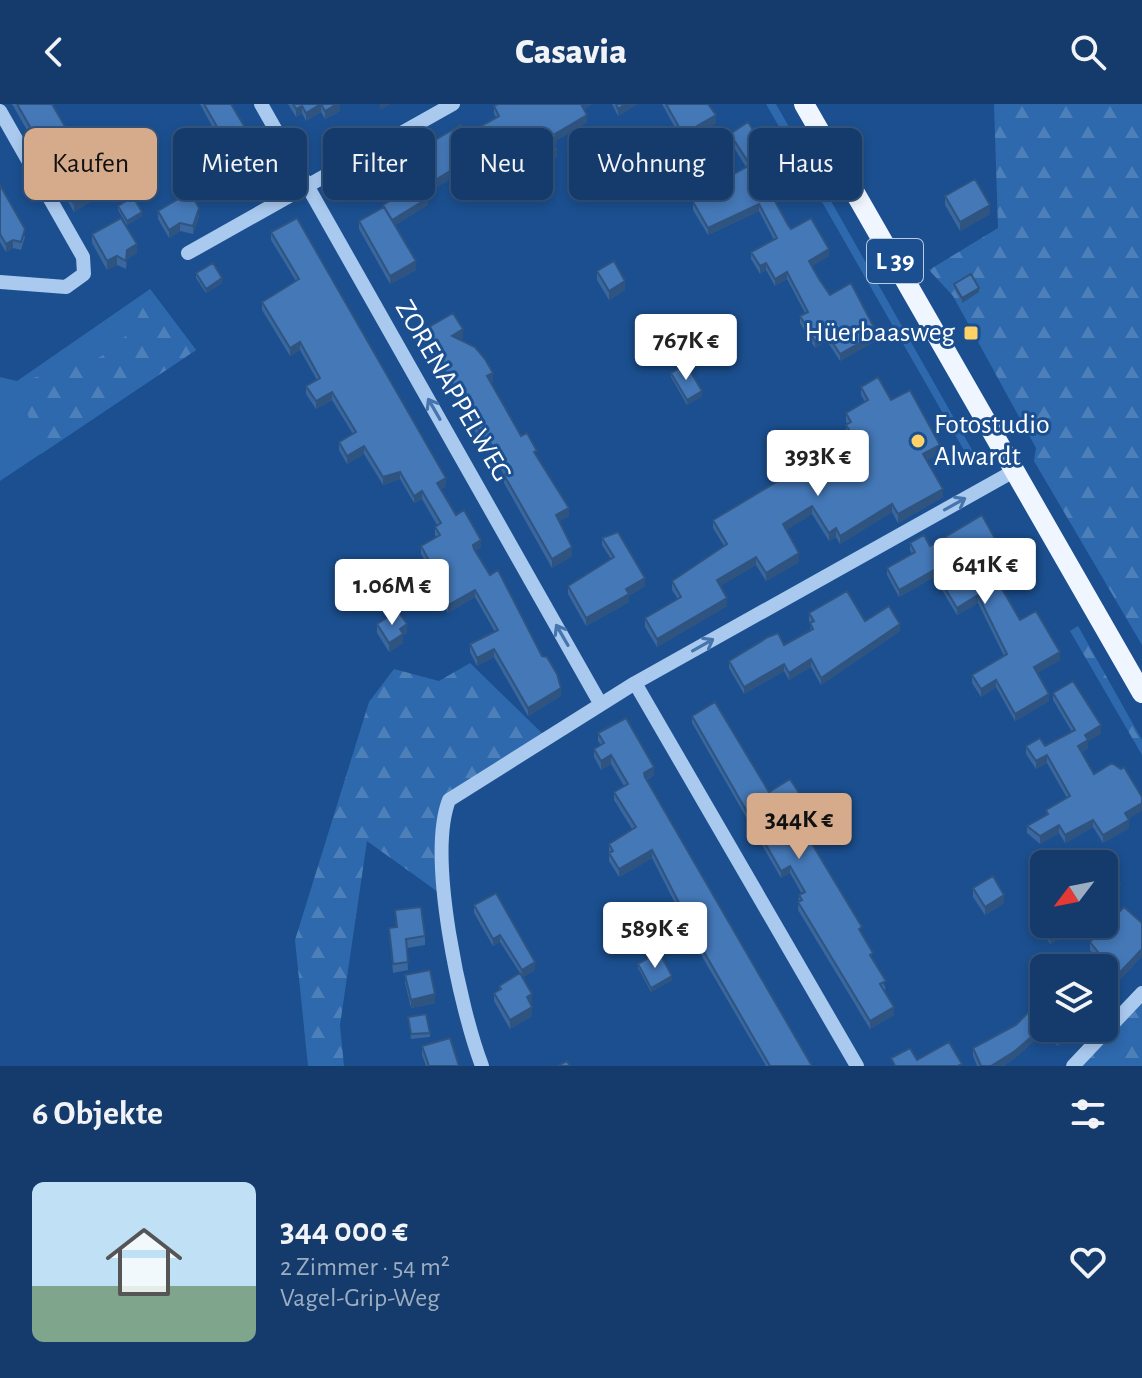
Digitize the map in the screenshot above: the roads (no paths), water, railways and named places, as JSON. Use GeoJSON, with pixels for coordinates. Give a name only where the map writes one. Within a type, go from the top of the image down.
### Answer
{"type":"FeatureCollection","features":[{"type":"Feature","properties":{"kind":"main road","name":"L 39"},"geometry":{"type":"LineString","coordinates":[[804,104],[1142,693]]}},
{"type":"Feature","properties":{"kind":"street","name":"ZORENAPPELWEG"},"geometry":{"type":"LineString","coordinates":[[261,104],[274,128]]}},
{"type":"Feature","properties":{"kind":"street"},"geometry":{"type":"LineString","coordinates":[[307,187],[453,104]]}},
{"type":"Feature","properties":{"kind":"street"},"geometry":{"type":"LineString","coordinates":[[0,111],[83,257],[84,274],[79,281],[66,287],[0,282]]}},
{"type":"Feature","properties":{"kind":"street","name":"ZORENAPPELWEG"},"geometry":{"type":"LineString","coordinates":[[307,187],[600,703]]}},
{"type":"Feature","properties":{"kind":"street"},"geometry":{"type":"LineString","coordinates":[[188,253],[284,200]]}},
{"type":"Feature","properties":{"kind":"street"},"geometry":{"type":"LineString","coordinates":[[482,1066],[469,1019],[443,882],[443,816],[449,800],[459,790],[600,703],[1014,471]]}},
{"type":"Feature","properties":{"kind":"street"},"geometry":{"type":"LineString","coordinates":[[635,683],[857,1066]]}},
{"type":"Feature","properties":{"kind":"street"},"geometry":{"type":"LineString","coordinates":[[1073,1066],[1142,993]]}},
{"type":"Feature","properties":{"kind":"place","name":"Hüerbaasweg"},"geometry":{"type":"Point","coordinates":[971,333]}},
{"type":"Feature","properties":{"kind":"place","name":"Fotostudio Alwardt"},"geometry":{"type":"Point","coordinates":[918,441]}}]}
